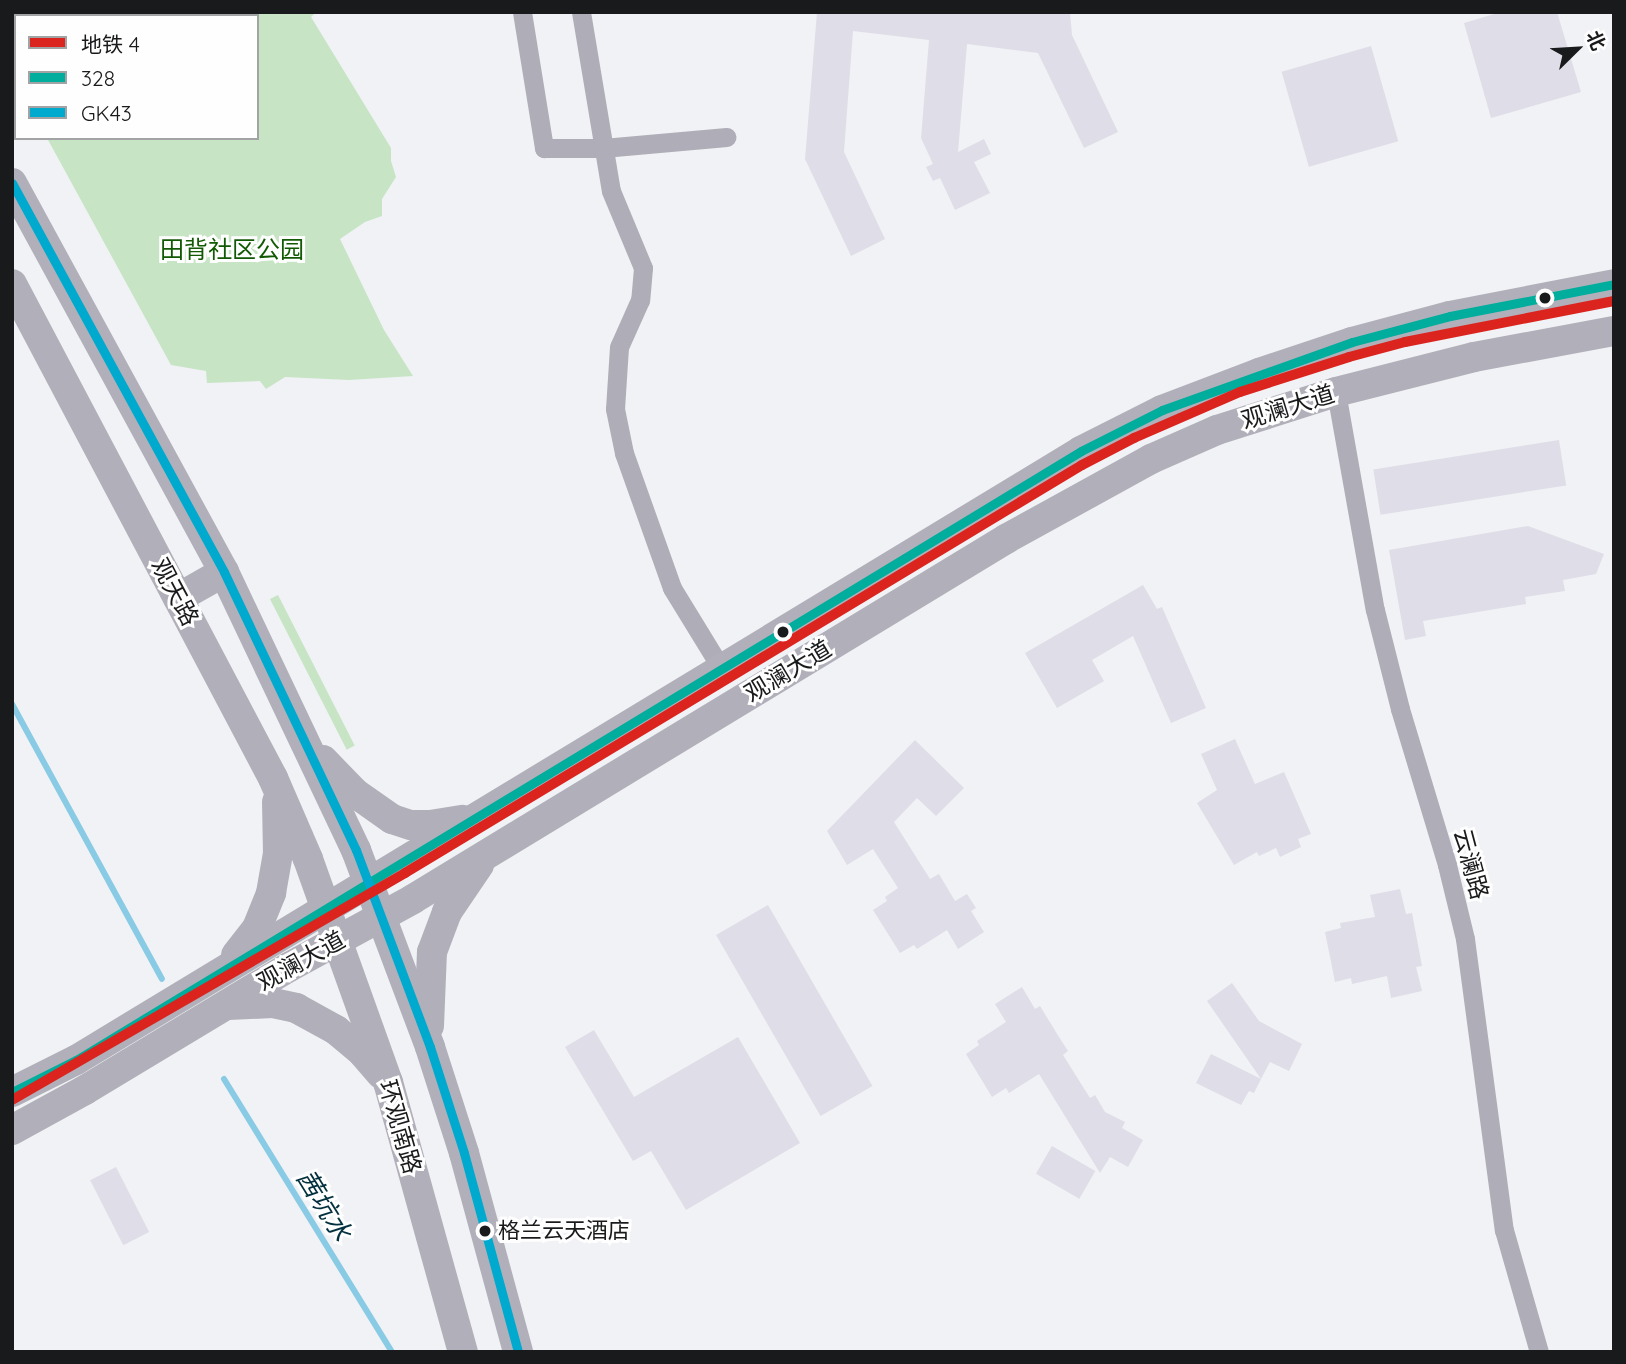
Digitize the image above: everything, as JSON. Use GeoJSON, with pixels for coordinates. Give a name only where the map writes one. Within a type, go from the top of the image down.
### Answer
{"type":"FeatureCollection","features":[{"type":"Feature","properties":{"kind":"main road"},"geometry":{"type":"LineString","coordinates":[[12,183],[224,572],[369,881],[430,1047],[464,1153],[518,1352]]}},
{"type":"Feature","properties":{"kind":"main road","name":"观天路"},"geometry":{"type":"LineString","coordinates":[[12,284],[273,778],[326,906]]}},
{"type":"Feature","properties":{"kind":"main road","name":"观澜大道"},"geometry":{"type":"LineString","coordinates":[[12,1092],[76,1060],[326,906],[1081,451],[1162,410],[1259,373],[1352,342],[1450,316],[1614,284]]}},
{"type":"Feature","properties":{"kind":"main road","name":"观澜大道"},"geometry":{"type":"LineString","coordinates":[[12,1130],[85,1090],[221,1006],[491,852],[1006,538],[1090,492],[1217,430],[1336,392],[1475,357],[1614,331]]}},
{"type":"Feature","properties":{"kind":"main road"},"geometry":{"type":"LineString","coordinates":[[178,598],[224,572]]}},
{"type":"Feature","properties":{"kind":"main road"},"geometry":{"type":"LineString","coordinates":[[297,723],[335,773],[355,793],[392,819],[411,825],[430,825],[480,815]]}},
{"type":"Feature","properties":{"kind":"main road"},"geometry":{"type":"LineString","coordinates":[[222,971],[257,928],[271,893],[278,854],[279,821],[273,778]]}},
{"type":"Feature","properties":{"kind":"main road"},"geometry":{"type":"LineString","coordinates":[[430,1047],[429,980],[432,952],[447,912],[460,888],[491,852]]}},
{"type":"Feature","properties":{"kind":"main road","name":"环观南路"},"geometry":{"type":"LineString","coordinates":[[326,906],[388,1082],[463,1352]]}},
{"type":"Feature","properties":{"kind":"main road"},"geometry":{"type":"LineString","coordinates":[[221,1006],[251,1002],[296,1008],[335,1030],[362,1052],[388,1082]]}},
{"type":"Feature","properties":{"kind":"street"},"geometry":{"type":"LineString","coordinates":[[522,12],[544,148],[603,148],[727,137]]}},
{"type":"Feature","properties":{"kind":"street"},"geometry":{"type":"LineString","coordinates":[[581,12],[611,191],[643,268],[640,300],[619,347],[615,409],[624,453],[672,588],[721,668]]}},
{"type":"Feature","properties":{"kind":"street","name":"云澜路"},"geometry":{"type":"LineString","coordinates":[[1336,392],[1375,610],[1399,709],[1447,865],[1465,939],[1504,1230],[1539,1352]]}},
{"type":"Feature","properties":{"kind":"green space","name":"田背社区公园"},"geometry":{"type":"Polygon","coordinates":[[[12,12],[316,12],[311,17],[391,148],[391,161],[396,177],[382,199],[382,216],[365,222],[340,239],[384,330],[413,376],[349,380],[285,377],[266,389],[260,381],[207,383],[206,371],[171,365],[48,140],[259,140],[259,14],[14,14],[14,78],[12,12]]]}},
{"type":"Feature","properties":{"kind":"green space"},"geometry":{"type":"Polygon","coordinates":[[[278,595],[355,746],[347,750],[270,599],[278,595]]]}},
{"type":"Feature","properties":{"kind":"building"},"geometry":{"type":"Polygon","coordinates":[[[817,12],[1070,12],[1072,35],[1118,132],[1084,148],[1038,53],[967,44],[958,152],[984,139],[991,154],[974,162],[990,193],[955,210],[940,178],[933,181],[926,167],[933,164],[921,138],[929,40],[853,31],[844,152],[885,239],[851,256],[805,159],[817,12]]]}},
{"type":"Feature","properties":{"kind":"building"},"geometry":{"type":"Polygon","coordinates":[[[1501,12],[1557,12],[1581,92],[1491,118],[1464,23],[1501,12]]]}},
{"type":"Feature","properties":{"kind":"building"},"geometry":{"type":"Polygon","coordinates":[[[1371,46],[1398,141],[1309,167],[1282,72],[1371,46]]]}},
{"type":"Feature","properties":{"kind":"building"},"geometry":{"type":"Polygon","coordinates":[[[1559,440],[1566,485],[1381,515],[1373,469],[1559,440]]]}},
{"type":"Feature","properties":{"kind":"building"},"geometry":{"type":"Polygon","coordinates":[[[1528,526],[1604,554],[1596,574],[1563,580],[1565,591],[1525,597],[1526,604],[1423,621],[1426,636],[1405,640],[1389,550],[1528,526]]]}},
{"type":"Feature","properties":{"kind":"building"},"geometry":{"type":"Polygon","coordinates":[[[1143,585],[1157,609],[1162,607],[1206,708],[1171,723],[1133,636],[1092,660],[1104,681],[1057,708],[1025,653],[1143,585]]]}},
{"type":"Feature","properties":{"kind":"building"},"geometry":{"type":"Polygon","coordinates":[[[1235,739],[1255,784],[1284,772],[1311,834],[1298,839],[1301,847],[1280,857],[1276,848],[1259,856],[1257,852],[1234,865],[1197,803],[1217,790],[1201,754],[1235,739]]]}},
{"type":"Feature","properties":{"kind":"building"},"geometry":{"type":"Polygon","coordinates":[[[915,740],[964,788],[936,816],[917,798],[894,822],[930,879],[939,874],[955,901],[967,894],[976,908],[971,911],[984,932],[958,949],[947,930],[917,949],[914,945],[900,953],[873,910],[887,901],[885,897],[898,888],[873,849],[847,865],[827,831],[915,740]]]}},
{"type":"Feature","properties":{"kind":"building"},"geometry":{"type":"Polygon","coordinates":[[[1400,889],[1406,914],[1412,913],[1422,966],[1416,967],[1422,991],[1391,998],[1387,976],[1352,984],[1351,978],[1335,982],[1325,932],[1341,928],[1340,923],[1375,917],[1370,895],[1400,889]]]}},
{"type":"Feature","properties":{"kind":"building"},"geometry":{"type":"Polygon","coordinates":[[[768,905],[872,1086],[821,1116],[716,935],[768,905]]]}},
{"type":"Feature","properties":{"kind":"building"},"geometry":{"type":"Polygon","coordinates":[[[1232,983],[1259,1021],[1302,1044],[1289,1071],[1270,1062],[1261,1079],[1207,1001],[1232,983]]]}},
{"type":"Feature","properties":{"kind":"building"},"geometry":{"type":"Polygon","coordinates":[[[1022,987],[1035,1009],[1040,1006],[1068,1051],[1063,1055],[1090,1098],[1095,1095],[1105,1112],[1125,1122],[1122,1128],[1143,1140],[1128,1167],[1110,1157],[1100,1173],[1039,1074],[1009,1093],[1006,1088],[992,1097],[966,1054],[979,1045],[977,1041],[1006,1022],[995,1004],[1022,987]]]}},
{"type":"Feature","properties":{"kind":"building"},"geometry":{"type":"Polygon","coordinates":[[[594,1030],[634,1097],[738,1037],[800,1143],[686,1210],[651,1151],[633,1161],[565,1047],[594,1030]]]}},
{"type":"Feature","properties":{"kind":"building"},"geometry":{"type":"Polygon","coordinates":[[[1211,1054],[1261,1079],[1254,1093],[1249,1091],[1241,1105],[1196,1083],[1211,1054]]]}},
{"type":"Feature","properties":{"kind":"building"},"geometry":{"type":"Polygon","coordinates":[[[1052,1146],[1095,1171],[1079,1199],[1036,1174],[1052,1146]]]}},
{"type":"Feature","properties":{"kind":"building"},"geometry":{"type":"Polygon","coordinates":[[[116,1167],[149,1232],[123,1245],[90,1180],[116,1167]]]}},
{"type":"Feature","properties":{"kind":"waterway","name":"茜坑水"},"geometry":{"type":"LineString","coordinates":[[12,704],[162,979]]}},
{"type":"Feature","properties":{"kind":"waterway","name":"茜坑水"},"geometry":{"type":"LineString","coordinates":[[224,1079],[392,1352]]}},
{"type":"Feature","properties":{"kind":"metro line","name":"4"},"geometry":{"type":"LineString","coordinates":[[12,1100],[405,873],[1082,465],[1134,438],[1240,392],[1349,357],[1405,342],[1614,301]]}},
{"type":"Feature","properties":{"kind":"transit line","name":"GK43"},"geometry":{"type":"LineString","coordinates":[[12,183],[224,572],[356,850],[430,1047],[464,1153],[518,1352]]}},
{"type":"Feature","properties":{"kind":"transit line","name":"328"},"geometry":{"type":"LineString","coordinates":[[12,1092],[76,1060],[1081,451],[1162,410],[1352,342],[1450,316],[1614,284]]}},
{"type":"Feature","properties":{"kind":"place","name":"格兰云天酒店"},"geometry":{"type":"Point","coordinates":[485,1231]}}]}
